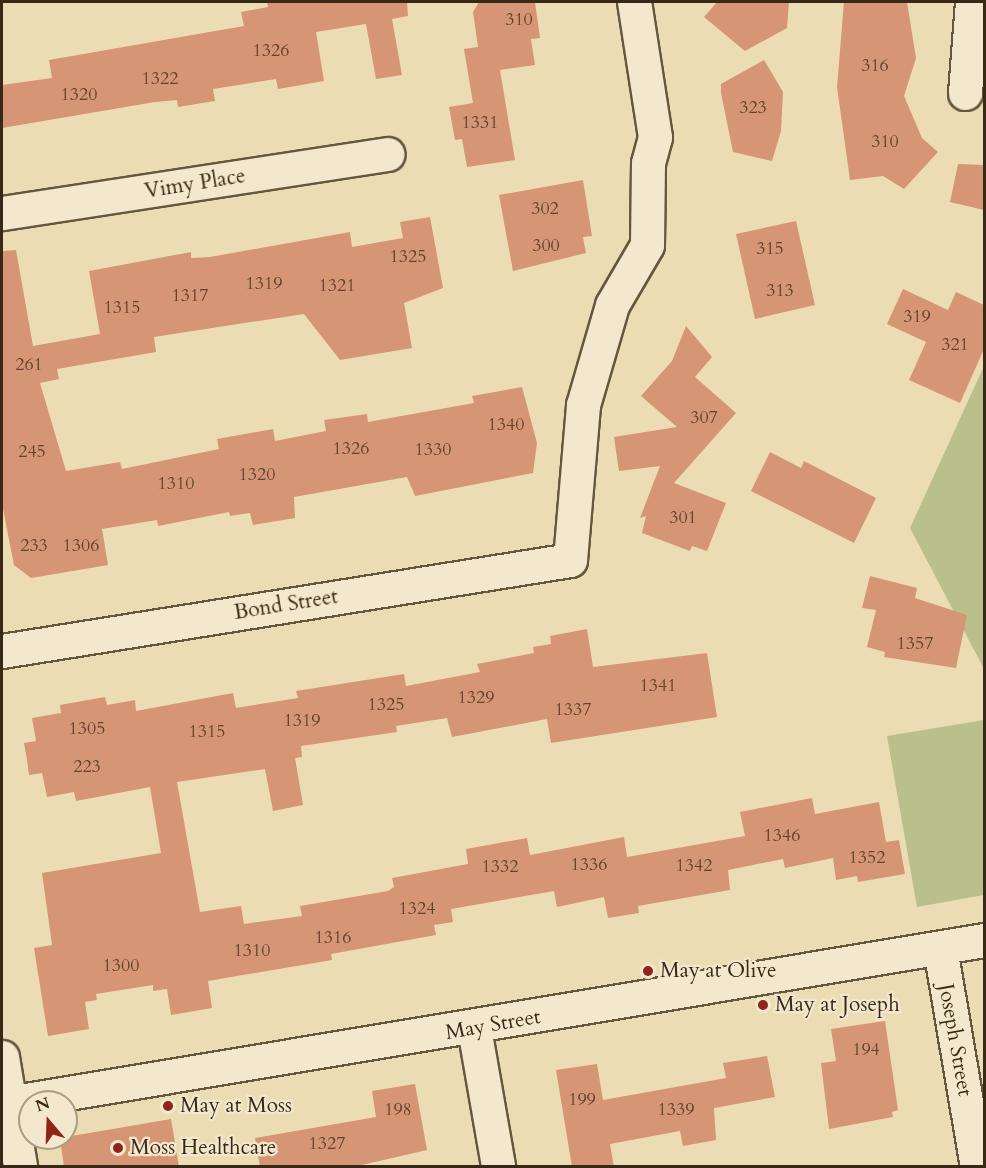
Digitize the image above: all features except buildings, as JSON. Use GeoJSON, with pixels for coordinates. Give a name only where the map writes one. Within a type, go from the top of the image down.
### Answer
{"type":"FeatureCollection","features":[{"type":"Feature","properties":{"kind":"street","name":"Bond Street"},"geometry":{"type":"LineString","coordinates":[[2,651],[570,560],[583,405],[612,305],[646,245],[648,164],[655,137],[634,2]]}},
{"type":"Feature","properties":{"kind":"street"},"geometry":{"type":"LineString","coordinates":[[965,93],[972,2]]}},
{"type":"Feature","properties":{"kind":"street","name":"Vimy Place"},"geometry":{"type":"LineString","coordinates":[[2,213],[388,154]]}},
{"type":"Feature","properties":{"kind":"street","name":"May Street"},"geometry":{"type":"LineString","coordinates":[[5,1104],[474,1028],[984,940]]}},
{"type":"Feature","properties":{"kind":"street","name":"Joseph Street"},"geometry":{"type":"LineString","coordinates":[[940,948],[977,1167]]}},
{"type":"Feature","properties":{"kind":"street"},"geometry":{"type":"LineString","coordinates":[[474,1028],[498,1167]]}},
{"type":"Feature","properties":{"kind":"street"},"geometry":{"type":"LineString","coordinates":[[2,1057],[5,1104],[20,1167]]}},
{"type":"Feature","properties":{"kind":"green space"},"geometry":{"type":"Polygon","coordinates":[[[984,366],[984,669],[910,528],[984,366]]]}},
{"type":"Feature","properties":{"kind":"green space"},"geometry":{"type":"Polygon","coordinates":[[[984,720],[984,895],[917,907],[887,736],[984,720]]]}},
{"type":"Feature","properties":{"kind":"place","name":"May at Olive"},"geometry":{"type":"Point","coordinates":[648,971]}},
{"type":"Feature","properties":{"kind":"place","name":"May at Joseph"},"geometry":{"type":"Point","coordinates":[763,1005]}},
{"type":"Feature","properties":{"kind":"place","name":"May at Moss"},"geometry":{"type":"Point","coordinates":[168,1106]}},
{"type":"Feature","properties":{"kind":"place","name":"Moss Healthcare"},"geometry":{"type":"Point","coordinates":[118,1148]}}]}
